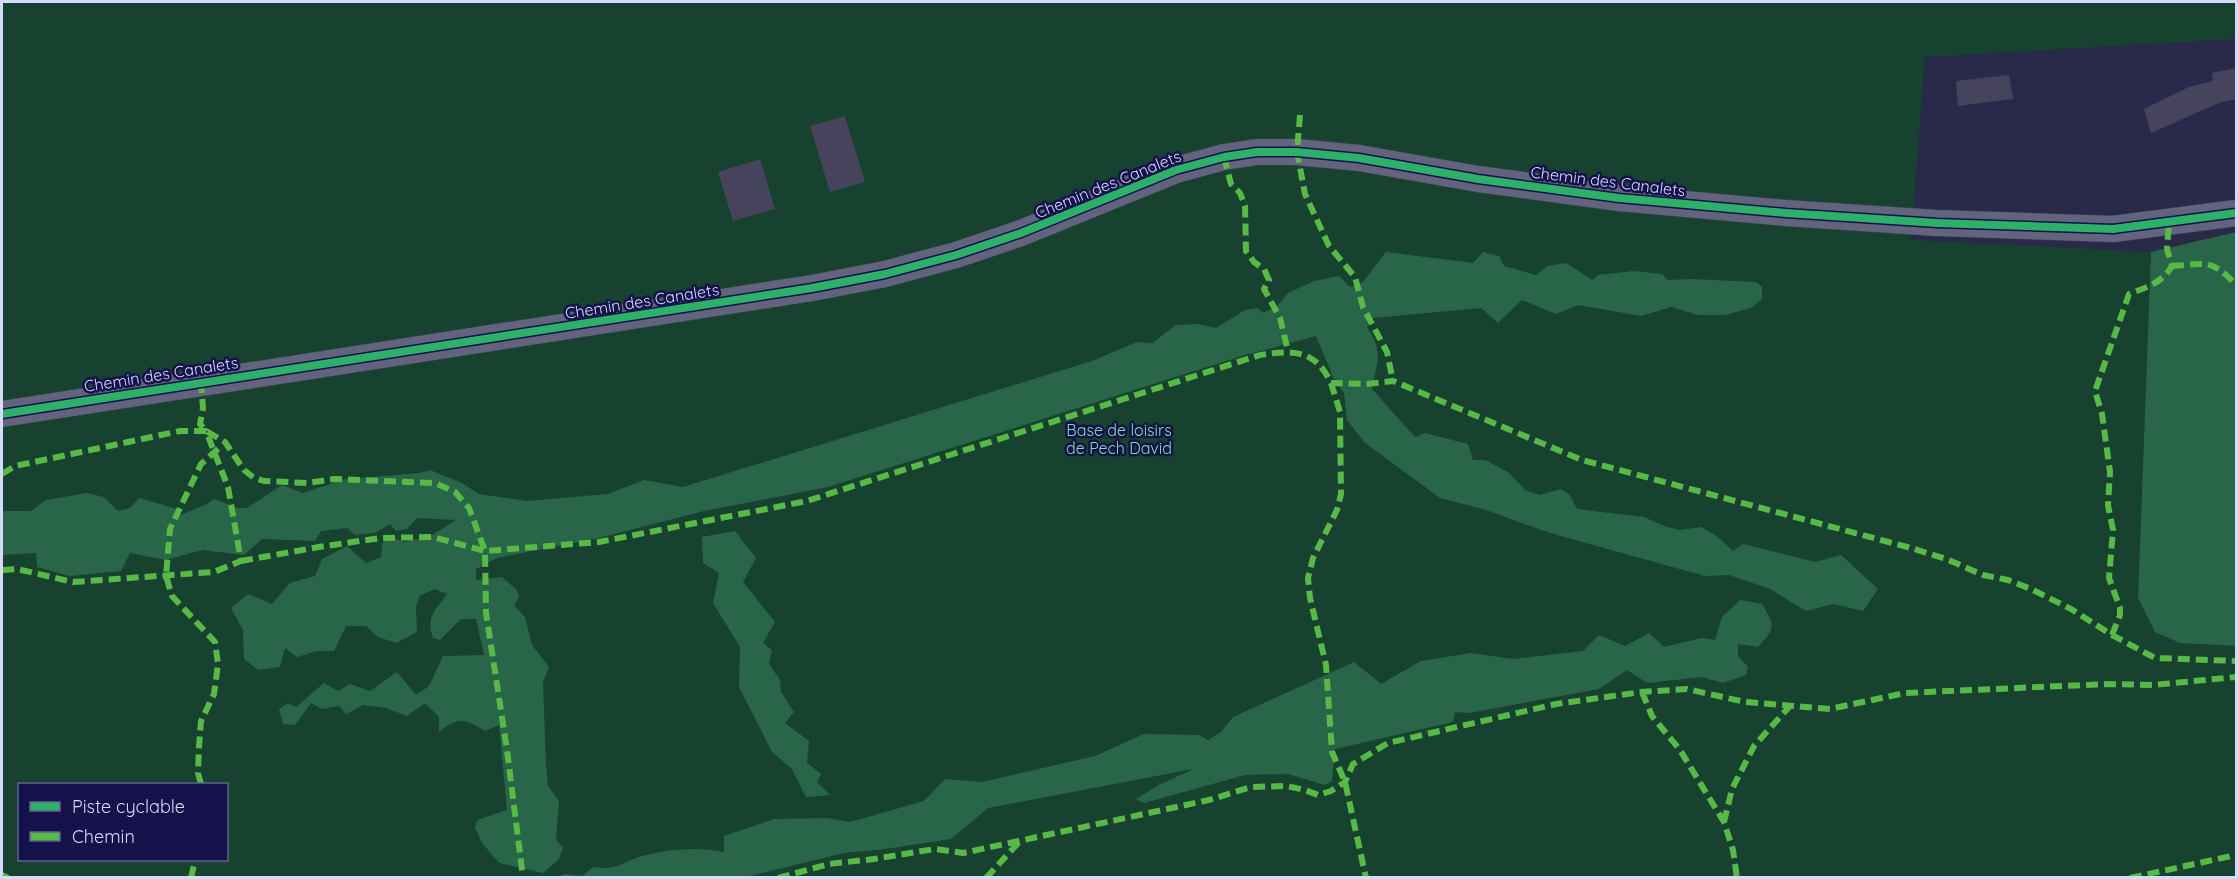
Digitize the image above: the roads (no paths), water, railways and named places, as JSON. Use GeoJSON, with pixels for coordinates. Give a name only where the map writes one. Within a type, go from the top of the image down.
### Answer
{"type":"FeatureCollection","features":[{"type":"Feature","properties":{"kind":"street","name":"Chemin des Canalets"},"geometry":{"type":"LineString","coordinates":[[2,414],[812,288],[885,274],[956,255],[1021,233],[1176,170],[1224,157],[1257,153],[1297,152],[1359,158],[1478,179],[1619,198],[1786,213],[1937,223],[2113,229],[2236,213]]}},
{"type":"Feature","properties":{"kind":"park label","name":"Base de loisirs de Pech David"},"geometry":{"type":"Point","coordinates":[1119,439]}}]}
